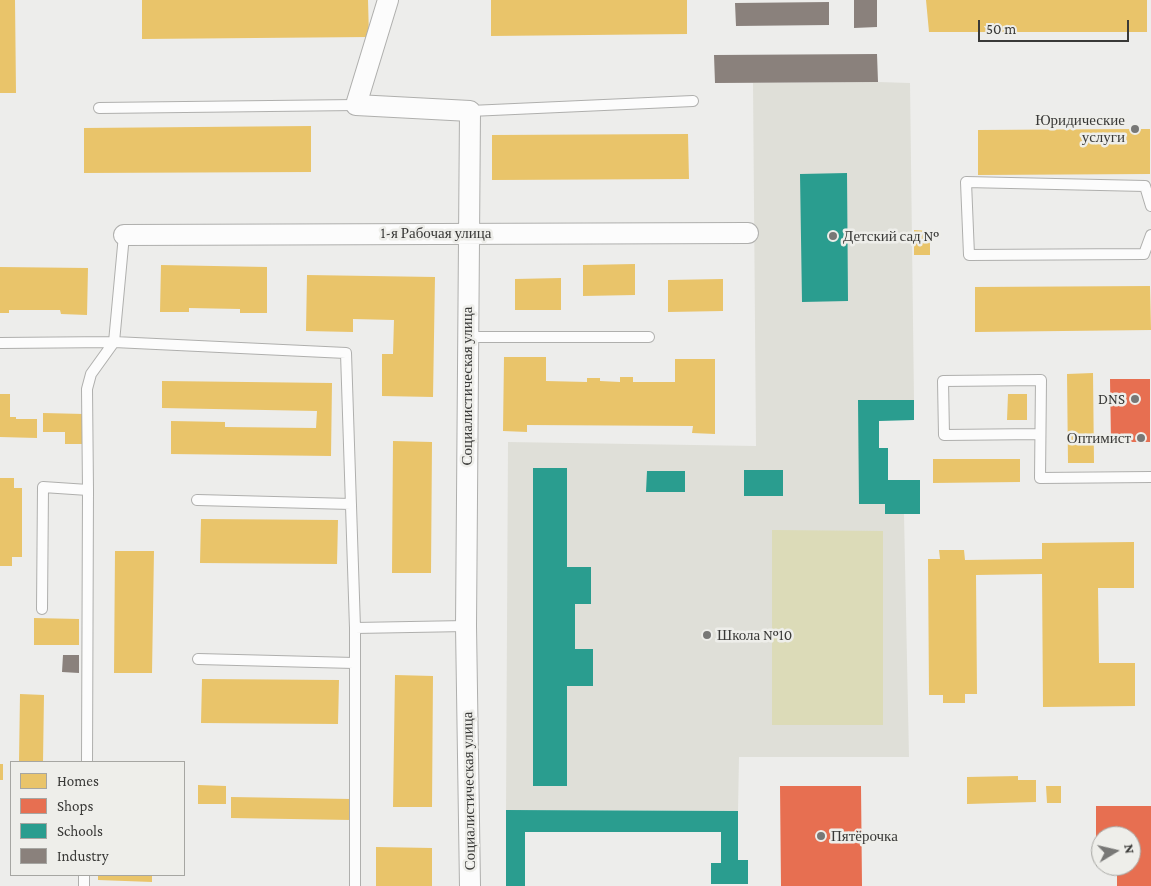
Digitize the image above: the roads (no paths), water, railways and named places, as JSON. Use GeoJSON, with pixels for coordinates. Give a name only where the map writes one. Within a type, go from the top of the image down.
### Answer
{"type":"FeatureCollection","features":[{"type":"Feature","properties":{"kind":"street"},"geometry":{"type":"LineString","coordinates":[[388,0],[356,105],[470,111]]}},
{"type":"Feature","properties":{"kind":"street","name":"Социалистическая улица"},"geometry":{"type":"LineString","coordinates":[[470,111],[466,626],[470,886]]}},
{"type":"Feature","properties":{"kind":"street","name":"1-я Рабочая улица"},"geometry":{"type":"LineString","coordinates":[[124,235],[748,232]]}},
{"type":"Feature","properties":{"kind":"lane"},"geometry":{"type":"LineString","coordinates":[[470,111],[693,101]]}},
{"type":"Feature","properties":{"kind":"lane"},"geometry":{"type":"LineString","coordinates":[[99,108],[356,105]]}},
{"type":"Feature","properties":{"kind":"lane"},"geometry":{"type":"LineString","coordinates":[[1151,206],[1145,186],[966,182],[970,255],[1144,254],[1151,235]]}},
{"type":"Feature","properties":{"kind":"lane"},"geometry":{"type":"LineString","coordinates":[[87,761],[87,389],[91,374],[114,342],[124,235]]}},
{"type":"Feature","properties":{"kind":"lane"},"geometry":{"type":"LineString","coordinates":[[468,337],[649,337]]}},
{"type":"Feature","properties":{"kind":"lane"},"geometry":{"type":"LineString","coordinates":[[0,342],[114,342],[346,354],[355,628],[355,886]]}},
{"type":"Feature","properties":{"kind":"lane"},"geometry":{"type":"LineString","coordinates":[[1040,434],[944,435],[943,381],[1041,380],[1040,478],[1151,477]]}},
{"type":"Feature","properties":{"kind":"lane"},"geometry":{"type":"LineString","coordinates":[[42,609],[43,487],[88,490]]}},
{"type":"Feature","properties":{"kind":"lane"},"geometry":{"type":"LineString","coordinates":[[197,500],[351,504]]}},
{"type":"Feature","properties":{"kind":"lane"},"geometry":{"type":"LineString","coordinates":[[355,628],[466,626]]}},
{"type":"Feature","properties":{"kind":"lane"},"geometry":{"type":"LineString","coordinates":[[198,659],[354,663]]}},
{"type":"Feature","properties":{"kind":"place","name":"Юридические услуги"},"geometry":{"type":"Point","coordinates":[1135,129]}},
{"type":"Feature","properties":{"kind":"place","name":"Детский сад №"},"geometry":{"type":"Point","coordinates":[833,236]}},
{"type":"Feature","properties":{"kind":"place","name":"DNS"},"geometry":{"type":"Point","coordinates":[1135,399]}},
{"type":"Feature","properties":{"kind":"place","name":"Оптимист"},"geometry":{"type":"Point","coordinates":[1141,438]}},
{"type":"Feature","properties":{"kind":"place","name":"Школа №10"},"geometry":{"type":"Point","coordinates":[707,635]}},
{"type":"Feature","properties":{"kind":"place","name":"Пятёрочка"},"geometry":{"type":"Point","coordinates":[821,836]}}]}
